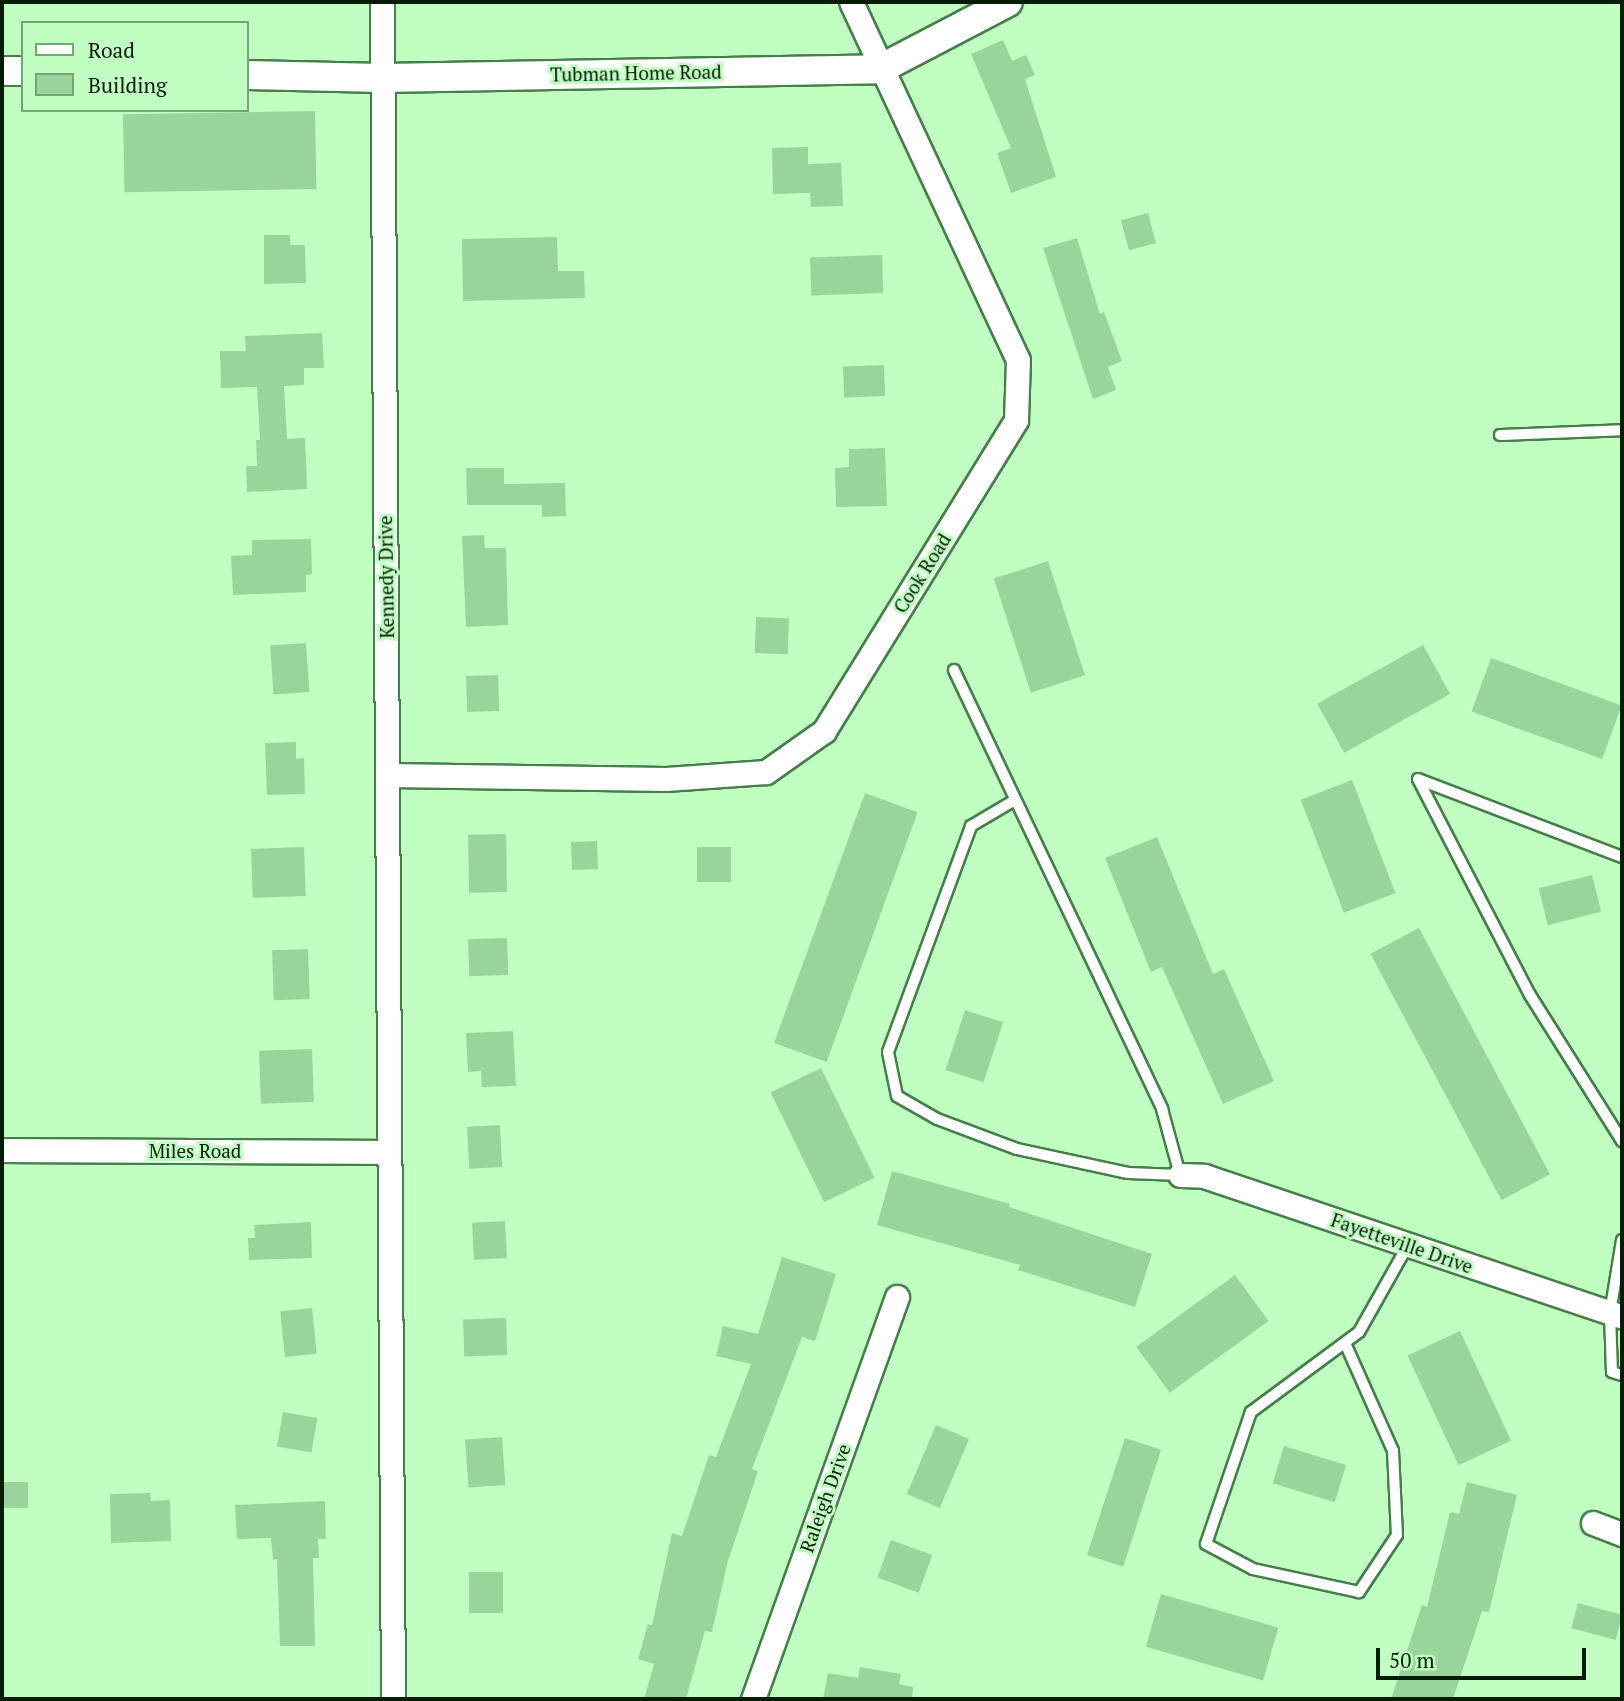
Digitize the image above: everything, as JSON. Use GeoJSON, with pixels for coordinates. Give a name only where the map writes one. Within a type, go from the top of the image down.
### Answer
{"type":"FeatureCollection","features":[{"type":"Feature","properties":{"kind":"street","name":"Kennedy Drive"},"geometry":{"type":"LineString","coordinates":[[382,2],[393,1699]]}},
{"type":"Feature","properties":{"kind":"street","name":"Cook Road"},"geometry":{"type":"LineString","coordinates":[[388,775],[666,779],[766,772],[824,731],[1016,419],[1018,360],[851,2]]}},
{"type":"Feature","properties":{"kind":"street","name":"Tubman Home Road"},"geometry":{"type":"LineString","coordinates":[[248,75],[382,78],[880,69],[1008,2]]}},
{"type":"Feature","properties":{"kind":"street"},"geometry":{"type":"LineString","coordinates":[[2,71],[21,71]]}},
{"type":"Feature","properties":{"kind":"street","name":"Miles Road"},"geometry":{"type":"LineString","coordinates":[[2,1150],[388,1152]]}},
{"type":"Feature","properties":{"kind":"street","name":"Fayetteville Drive"},"geometry":{"type":"LineString","coordinates":[[1180,1175],[1204,1176],[1616,1315]]}},
{"type":"Feature","properties":{"kind":"street","name":"Raleigh Drive"},"geometry":{"type":"LineString","coordinates":[[753,1699],[897,1297]]}},
{"type":"Feature","properties":{"kind":"street"},"geometry":{"type":"LineString","coordinates":[[1593,1523],[1622,1534]]}},
{"type":"Feature","properties":{"kind":"lane"},"geometry":{"type":"LineString","coordinates":[[1500,435],[1622,430]]}},
{"type":"Feature","properties":{"kind":"lane"},"geometry":{"type":"LineString","coordinates":[[954,670],[1162,1109],[1180,1175],[1128,1173],[1017,1149],[937,1119],[897,1096],[888,1052],[971,826],[1015,800]]}},
{"type":"Feature","properties":{"kind":"lane"},"geometry":{"type":"LineString","coordinates":[[1622,857],[1418,779],[1530,995],[1622,1141]]}},
{"type":"Feature","properties":{"kind":"lane"},"geometry":{"type":"LineString","coordinates":[[1622,1240],[1612,1372],[1622,1375]]}},
{"type":"Feature","properties":{"kind":"lane"},"geometry":{"type":"LineString","coordinates":[[1345,1343],[1393,1451],[1397,1535],[1359,1592],[1253,1569],[1206,1544],[1251,1412],[1359,1332],[1408,1245]]}},
{"type":"Feature","properties":{"kind":"building"},"geometry":{"type":"Polygon","coordinates":[[[1003,40],[1012,61],[1026,55],[1035,75],[1025,79],[1056,177],[1011,193],[997,153],[1011,148],[971,54],[1003,40]]]}},
{"type":"Feature","properties":{"kind":"building"},"geometry":{"type":"Polygon","coordinates":[[[315,111],[316,189],[124,192],[123,114],[315,111]]]}},
{"type":"Feature","properties":{"kind":"building"},"geometry":{"type":"Polygon","coordinates":[[[808,147],[808,164],[841,163],[843,206],[811,207],[810,193],[773,194],[772,148],[808,147]]]}},
{"type":"Feature","properties":{"kind":"building"},"geometry":{"type":"Polygon","coordinates":[[[1148,213],[1156,243],[1129,250],[1121,220],[1148,213]]]}},
{"type":"Feature","properties":{"kind":"building"},"geometry":{"type":"Polygon","coordinates":[[[264,235],[290,235],[290,245],[305,245],[306,283],[264,284],[264,235]]]}},
{"type":"Feature","properties":{"kind":"building"},"geometry":{"type":"Polygon","coordinates":[[[557,237],[558,271],[584,271],[585,298],[463,301],[462,239],[557,237]]]}},
{"type":"Feature","properties":{"kind":"building"},"geometry":{"type":"Polygon","coordinates":[[[1077,238],[1100,314],[1104,312],[1122,361],[1108,367],[1116,390],[1093,399],[1043,248],[1077,238]]]}},
{"type":"Feature","properties":{"kind":"building"},"geometry":{"type":"Polygon","coordinates":[[[882,255],[883,293],[811,295],[810,258],[882,255]]]}},
{"type":"Feature","properties":{"kind":"building"},"geometry":{"type":"Polygon","coordinates":[[[322,333],[324,368],[304,368],[304,385],[284,386],[287,439],[305,438],[307,489],[247,492],[246,466],[257,466],[256,440],[260,440],[257,387],[221,388],[220,351],[246,351],[245,336],[322,333]]]}},
{"type":"Feature","properties":{"kind":"building"},"geometry":{"type":"Polygon","coordinates":[[[884,365],[885,396],[844,397],[843,366],[884,365]]]}},
{"type":"Feature","properties":{"kind":"building"},"geometry":{"type":"Polygon","coordinates":[[[885,448],[887,506],[836,507],[835,468],[849,467],[849,449],[885,448]]]}},
{"type":"Feature","properties":{"kind":"building"},"geometry":{"type":"Polygon","coordinates":[[[466,468],[504,468],[504,484],[565,483],[566,516],[542,517],[542,505],[467,505],[466,468]]]}},
{"type":"Feature","properties":{"kind":"building"},"geometry":{"type":"Polygon","coordinates":[[[484,535],[485,548],[506,548],[508,625],[466,627],[462,536],[484,535]]]}},
{"type":"Feature","properties":{"kind":"building"},"geometry":{"type":"Polygon","coordinates":[[[311,539],[312,574],[306,575],[306,592],[233,595],[231,556],[252,555],[252,540],[311,539]]]}},
{"type":"Feature","properties":{"kind":"building"},"geometry":{"type":"Polygon","coordinates":[[[1048,561],[1085,675],[1031,693],[994,579],[1048,561]]]}},
{"type":"Feature","properties":{"kind":"building"},"geometry":{"type":"Polygon","coordinates":[[[756,617],[789,618],[788,654],[755,653],[756,617]]]}},
{"type":"Feature","properties":{"kind":"building"},"geometry":{"type":"Polygon","coordinates":[[[306,643],[309,692],[274,694],[270,646],[306,643]]]}},
{"type":"Feature","properties":{"kind":"building"},"geometry":{"type":"Polygon","coordinates":[[[1423,645],[1450,694],[1344,753],[1317,704],[1423,645]]]}},
{"type":"Feature","properties":{"kind":"building"},"geometry":{"type":"Polygon","coordinates":[[[1491,658],[1622,706],[1602,759],[1472,712],[1491,658]]]}},
{"type":"Feature","properties":{"kind":"building"},"geometry":{"type":"Polygon","coordinates":[[[498,675],[499,711],[467,712],[466,676],[498,675]]]}},
{"type":"Feature","properties":{"kind":"building"},"geometry":{"type":"Polygon","coordinates":[[[296,742],[296,759],[304,758],[305,794],[267,795],[265,743],[296,742]]]}},
{"type":"Feature","properties":{"kind":"building"},"geometry":{"type":"Polygon","coordinates":[[[1352,780],[1395,893],[1344,913],[1301,800],[1352,780]]]}},
{"type":"Feature","properties":{"kind":"building"},"geometry":{"type":"Polygon","coordinates":[[[865,793],[918,812],[827,1062],[774,1043],[865,793]]]}},
{"type":"Feature","properties":{"kind":"building"},"geometry":{"type":"Polygon","coordinates":[[[506,834],[507,892],[469,893],[468,835],[506,834]]]}},
{"type":"Feature","properties":{"kind":"building"},"geometry":{"type":"Polygon","coordinates":[[[1157,837],[1213,974],[1224,969],[1274,1081],[1223,1104],[1162,967],[1151,972],[1105,858],[1157,837]]]}},
{"type":"Feature","properties":{"kind":"building"},"geometry":{"type":"Polygon","coordinates":[[[597,841],[598,869],[572,870],[571,842],[597,841]]]}},
{"type":"Feature","properties":{"kind":"building"},"geometry":{"type":"Polygon","coordinates":[[[304,847],[306,896],[253,898],[251,849],[304,847]]]}},
{"type":"Feature","properties":{"kind":"building"},"geometry":{"type":"Polygon","coordinates":[[[697,847],[731,847],[731,882],[697,882],[697,847]]]}},
{"type":"Feature","properties":{"kind":"building"},"geometry":{"type":"Polygon","coordinates":[[[1592,875],[1601,912],[1548,925],[1539,888],[1592,875]]]}},
{"type":"Feature","properties":{"kind":"building"},"geometry":{"type":"Polygon","coordinates":[[[1419,928],[1550,1174],[1501,1200],[1370,954],[1419,928]]]}},
{"type":"Feature","properties":{"kind":"building"},"geometry":{"type":"Polygon","coordinates":[[[507,938],[508,975],[469,976],[468,939],[507,938]]]}},
{"type":"Feature","properties":{"kind":"building"},"geometry":{"type":"Polygon","coordinates":[[[308,949],[310,999],[274,1000],[272,950],[308,949]]]}},
{"type":"Feature","properties":{"kind":"building"},"geometry":{"type":"Polygon","coordinates":[[[965,1010],[1003,1022],[984,1082],[946,1070],[965,1010]]]}},
{"type":"Feature","properties":{"kind":"building"},"geometry":{"type":"Polygon","coordinates":[[[513,1031],[516,1086],[482,1087],[481,1071],[468,1072],[466,1033],[513,1031]]]}},
{"type":"Feature","properties":{"kind":"building"},"geometry":{"type":"Polygon","coordinates":[[[312,1049],[314,1102],[261,1104],[259,1051],[312,1049]]]}},
{"type":"Feature","properties":{"kind":"building"},"geometry":{"type":"Polygon","coordinates":[[[821,1068],[874,1178],[824,1202],[771,1093],[821,1068]]]}},
{"type":"Feature","properties":{"kind":"building"},"geometry":{"type":"Polygon","coordinates":[[[500,1125],[502,1167],[469,1169],[467,1127],[500,1125]]]}},
{"type":"Feature","properties":{"kind":"building"},"geometry":{"type":"Polygon","coordinates":[[[892,1171],[1010,1204],[1009,1207],[1152,1254],[1135,1307],[1018,1270],[1020,1265],[877,1225],[892,1171]]]}},
{"type":"Feature","properties":{"kind":"building"},"geometry":{"type":"Polygon","coordinates":[[[505,1221],[507,1258],[474,1260],[472,1223],[505,1221]]]}},
{"type":"Feature","properties":{"kind":"building"},"geometry":{"type":"Polygon","coordinates":[[[311,1222],[312,1258],[249,1260],[248,1238],[255,1238],[254,1225],[311,1222]]]}},
{"type":"Feature","properties":{"kind":"building"},"geometry":{"type":"Polygon","coordinates":[[[782,1257],[836,1274],[815,1341],[802,1337],[752,1469],[758,1471],[727,1564],[712,1632],[705,1631],[686,1699],[644,1699],[654,1664],[638,1659],[648,1624],[652,1625],[672,1533],[682,1536],[709,1455],[716,1457],[751,1364],[716,1356],[723,1326],[758,1334],[782,1257]]]}},
{"type":"Feature","properties":{"kind":"building"},"geometry":{"type":"Polygon","coordinates":[[[1235,1275],[1269,1321],[1170,1393],[1136,1347],[1235,1275]]]}},
{"type":"Feature","properties":{"kind":"building"},"geometry":{"type":"Polygon","coordinates":[[[312,1308],[317,1354],[285,1357],[280,1311],[312,1308]]]}},
{"type":"Feature","properties":{"kind":"building"},"geometry":{"type":"Polygon","coordinates":[[[506,1318],[507,1355],[464,1356],[463,1320],[506,1318]]]}},
{"type":"Feature","properties":{"kind":"building"},"geometry":{"type":"Polygon","coordinates":[[[1460,1331],[1511,1441],[1459,1465],[1407,1356],[1460,1331]]]}},
{"type":"Feature","properties":{"kind":"building"},"geometry":{"type":"Polygon","coordinates":[[[283,1412],[317,1418],[311,1453],[277,1446],[283,1412]]]}},
{"type":"Feature","properties":{"kind":"building"},"geometry":{"type":"Polygon","coordinates":[[[936,1425],[969,1439],[940,1508],[907,1494],[936,1425]]]}},
{"type":"Feature","properties":{"kind":"building"},"geometry":{"type":"Polygon","coordinates":[[[502,1437],[505,1485],[468,1487],[465,1440],[502,1437]]]}},
{"type":"Feature","properties":{"kind":"building"},"geometry":{"type":"Polygon","coordinates":[[[1125,1438],[1161,1450],[1123,1567],[1087,1555],[1125,1438]]]}},
{"type":"Feature","properties":{"kind":"building"},"geometry":{"type":"Polygon","coordinates":[[[1284,1446],[1346,1465],[1335,1502],[1273,1483],[1284,1446]]]}},
{"type":"Feature","properties":{"kind":"building"},"geometry":{"type":"Polygon","coordinates":[[[2,1482],[28,1482],[28,1508],[2,1508],[2,1482]]]}},
{"type":"Feature","properties":{"kind":"building"},"geometry":{"type":"Polygon","coordinates":[[[1467,1482],[1517,1495],[1489,1612],[1482,1611],[1453,1699],[1391,1699],[1422,1605],[1427,1607],[1450,1512],[1459,1514],[1467,1482]]]}},
{"type":"Feature","properties":{"kind":"building"},"geometry":{"type":"Polygon","coordinates":[[[150,1493],[151,1501],[170,1500],[171,1541],[111,1543],[110,1494],[150,1493]]]}},
{"type":"Feature","properties":{"kind":"building"},"geometry":{"type":"Polygon","coordinates":[[[325,1501],[326,1539],[318,1539],[319,1558],[313,1558],[315,1646],[280,1646],[277,1559],[273,1560],[271,1538],[237,1539],[235,1505],[325,1501]]]}},
{"type":"Feature","properties":{"kind":"building"},"geometry":{"type":"Polygon","coordinates":[[[891,1540],[932,1555],[919,1593],[877,1578],[891,1540]]]}},
{"type":"Feature","properties":{"kind":"building"},"geometry":{"type":"Polygon","coordinates":[[[469,1572],[503,1572],[503,1613],[469,1613],[469,1572]]]}},
{"type":"Feature","properties":{"kind":"building"},"geometry":{"type":"Polygon","coordinates":[[[1161,1594],[1278,1628],[1263,1680],[1146,1647],[1161,1594]]]}},
{"type":"Feature","properties":{"kind":"building"},"geometry":{"type":"Polygon","coordinates":[[[1578,1603],[1622,1615],[1616,1640],[1571,1628],[1578,1603]]]}},
{"type":"Feature","properties":{"kind":"building"},"geometry":{"type":"Polygon","coordinates":[[[860,1667],[901,1674],[899,1684],[913,1687],[912,1699],[823,1699],[828,1673],[858,1678],[860,1667]]]}}]}
